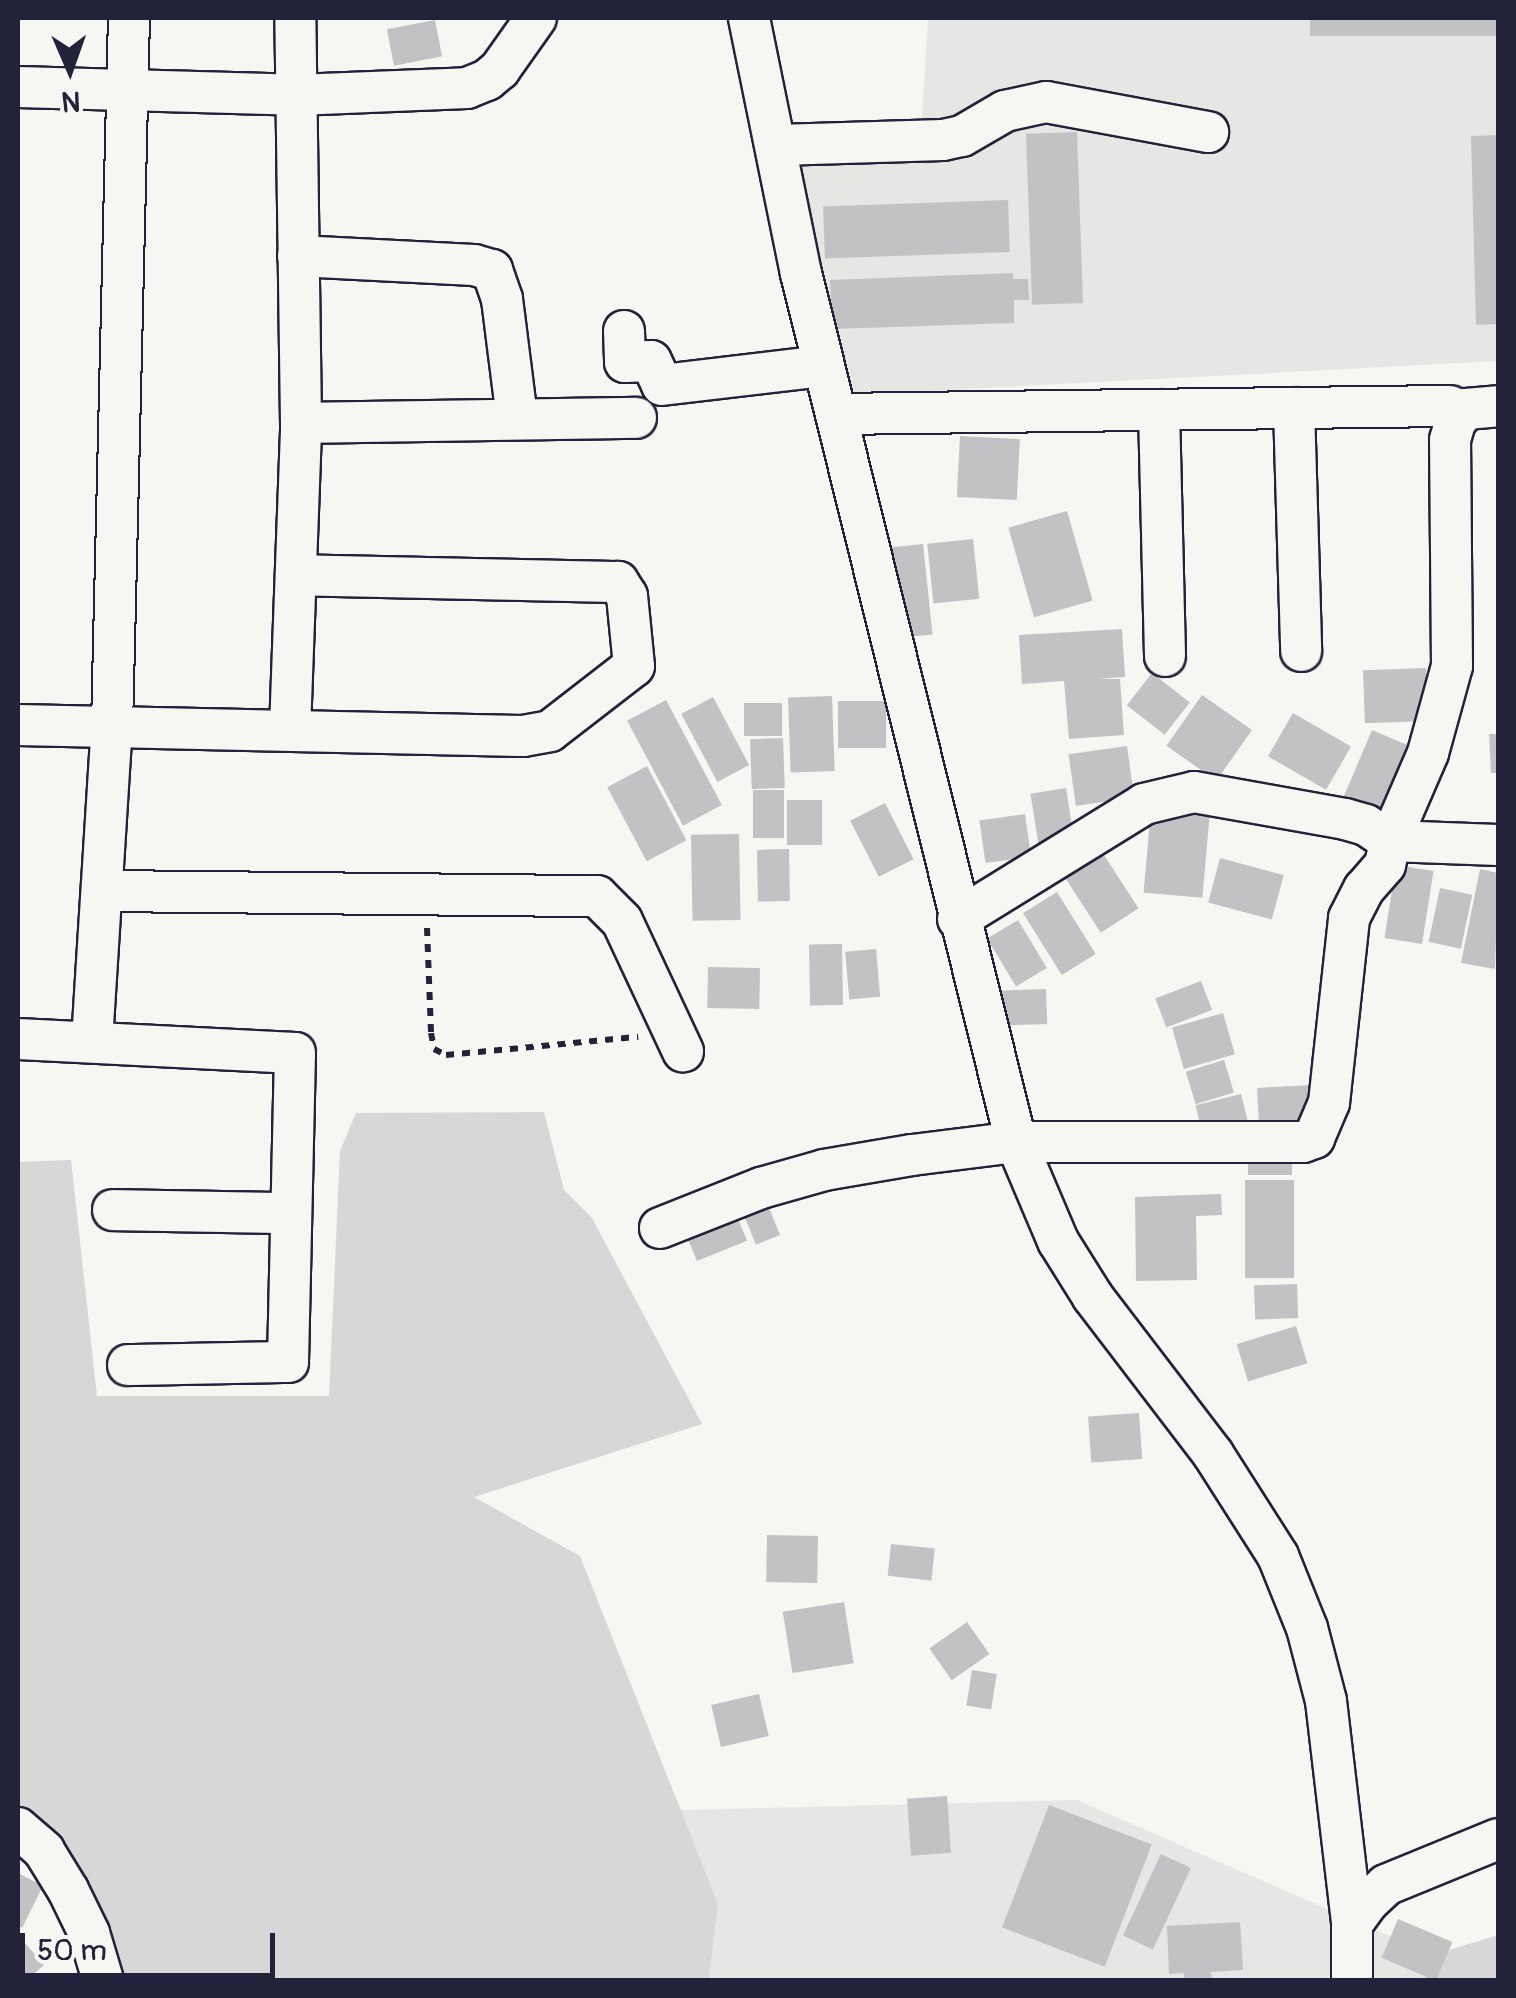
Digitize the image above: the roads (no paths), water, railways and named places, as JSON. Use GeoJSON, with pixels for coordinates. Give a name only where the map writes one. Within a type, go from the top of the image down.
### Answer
{"type":"FeatureCollection","features":[{"type":"Feature","properties":{"kind":"street"},"geometry":{"type":"LineString","coordinates":[[92,1040],[112,726],[129,18]]}},
{"type":"Feature","properties":{"kind":"street"},"geometry":{"type":"LineString","coordinates":[[290,730],[300,423],[295,18]]}},
{"type":"Feature","properties":{"kind":"street"},"geometry":{"type":"LineString","coordinates":[[18,88],[296,96],[467,88],[488,80],[500,68],[536,18]]}},
{"type":"Feature","properties":{"kind":"street"},"geometry":{"type":"LineString","coordinates":[[749,18],[778,145],[801,273],[1016,1142],[1058,1241],[1092,1297],[1213,1454],[1278,1556],[1307,1628],[1326,1702],[1352,1924],[1352,1980]]}},
{"type":"Feature","properties":{"kind":"street"},"geometry":{"type":"LineString","coordinates":[[778,145],[943,140],[962,136],[1005,112],[1046,102],[1208,132]]}},
{"type":"Feature","properties":{"kind":"street"},"geometry":{"type":"LineString","coordinates":[[298,256],[474,265],[492,270],[502,299],[518,418]]}},
{"type":"Feature","properties":{"kind":"street"},"geometry":{"type":"LineString","coordinates":[[624,331],[625,362],[651,360],[662,385],[824,366]]}},
{"type":"Feature","properties":{"kind":"street"},"geometry":{"type":"LineString","coordinates":[[836,414],[1439,406],[1432,649]]}},
{"type":"Feature","properties":{"kind":"street"},"geometry":{"type":"LineString","coordinates":[[660,1228],[824,1170],[1016,1142],[1302,1142],[1314,1138],[1330,1103],[1349,918],[1364,889],[1385,865],[1390,840],[1428,753],[1452,666],[1450,440],[1455,422],[1466,409],[1498,406]]}},
{"type":"Feature","properties":{"kind":"street"},"geometry":{"type":"LineString","coordinates":[[1294,408],[1301,651]]}},
{"type":"Feature","properties":{"kind":"street"},"geometry":{"type":"LineString","coordinates":[[1158,410],[1166,656]]}},
{"type":"Feature","properties":{"kind":"street"},"geometry":{"type":"LineString","coordinates":[[300,423],[636,418]]}},
{"type":"Feature","properties":{"kind":"street"},"geometry":{"type":"LineString","coordinates":[[18,725],[536,734],[565,721],[634,666],[627,596],[618,582],[296,574]]}},
{"type":"Feature","properties":{"kind":"street"},"geometry":{"type":"LineString","coordinates":[[958,919],[1144,804],[1194,792],[1366,825],[1390,840],[1498,845]]}},
{"type":"Feature","properties":{"kind":"street"},"geometry":{"type":"LineString","coordinates":[[104,890],[425,897],[597,896],[622,921],[679,1042]]}},
{"type":"Feature","properties":{"kind":"street"},"geometry":{"type":"LineString","coordinates":[[18,1040],[92,1040],[295,1053],[288,1213],[288,1362],[128,1365]]}},
{"type":"Feature","properties":{"kind":"street"},"geometry":{"type":"LineString","coordinates":[[113,1210],[288,1213]]}},
{"type":"Feature","properties":{"kind":"street"},"geometry":{"type":"LineString","coordinates":[[18,1828],[44,1851],[68,1890],[89,1933],[103,1980]]}},
{"type":"Feature","properties":{"kind":"street"},"geometry":{"type":"LineString","coordinates":[[1352,1924],[1386,1885],[1498,1839]]}}]}
